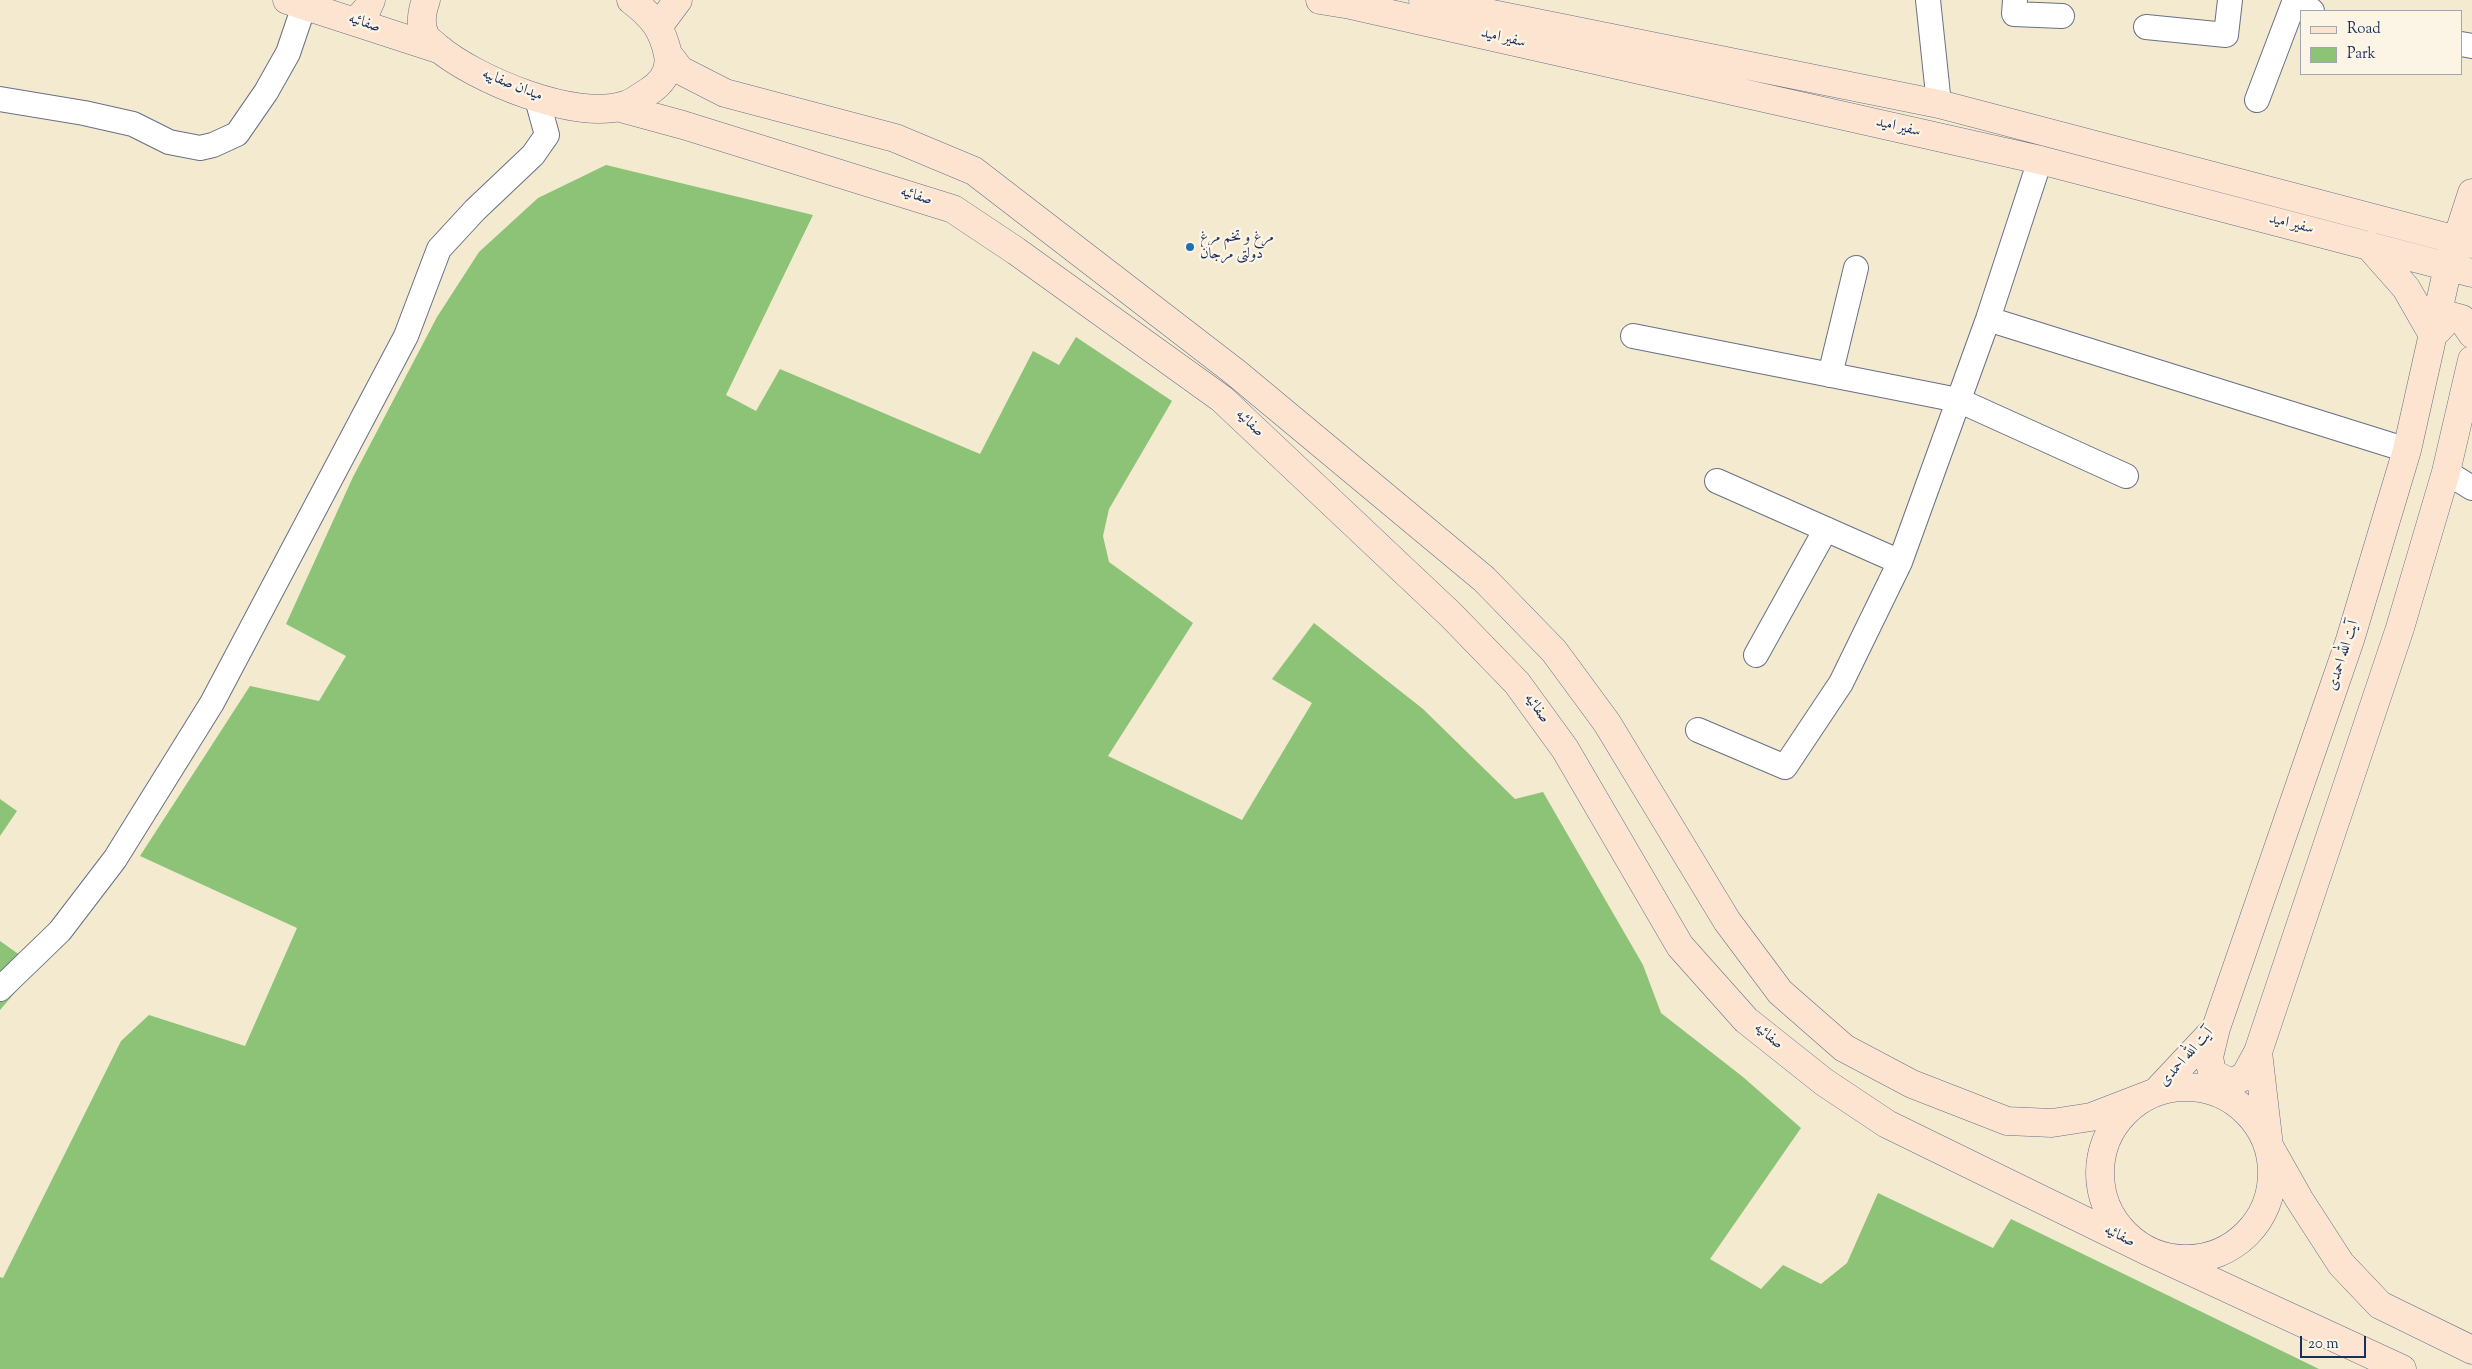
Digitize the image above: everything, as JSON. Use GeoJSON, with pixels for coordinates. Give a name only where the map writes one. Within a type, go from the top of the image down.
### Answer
{"type":"FeatureCollection","features":[{"type":"Feature","properties":{"kind":"main road","name":"میدان صفاییه"},"geometry":{"type":"LineString","coordinates":[[426,0],[421,14],[426,36],[441,50],[450,58],[490,80],[537,99],[588,108],[625,106],[659,84],[669,63],[668,54]]}},
{"type":"Feature","properties":{"kind":"main road"},"geometry":{"type":"LineString","coordinates":[[631,0],[658,27],[664,37],[668,54]]}},
{"type":"Feature","properties":{"kind":"main road"},"geometry":{"type":"LineString","coordinates":[[658,27],[678,0]]}},
{"type":"Feature","properties":{"kind":"main road","name":"سفیر امید"},"geometry":{"type":"LineString","coordinates":[[1320,0],[1351,5],[2040,160],[2360,242],[2460,270]]}},
{"type":"Feature","properties":{"kind":"main road","name":"سفیر امید"},"geometry":{"type":"LineString","coordinates":[[1423,0],[1939,104],[2464,242]]}},
{"type":"Feature","properties":{"kind":"main road","name":"صفائیه"},"geometry":{"type":"LineString","coordinates":[[296,3],[363,10],[441,50]]}},
{"type":"Feature","properties":{"kind":"main road","name":"صفائیه"},"geometry":{"type":"LineString","coordinates":[[668,54],[680,70],[725,93],[896,138],[974,171],[1235,372],[1484,579],[1554,651],[1608,723],[1727,921],[1780,992],[1844,1048],[1912,1084],[2008,1121],[2052,1123],[2091,1117],[2156,1092]]}},
{"type":"Feature","properties":{"kind":"main road","name":"صفائیه"},"geometry":{"type":"LineString","coordinates":[[617,107],[683,125],[953,209],[1016,251],[1222,399],[1451,615],[1517,683],[1565,749],[1680,946],[1746,1020],[1824,1082],[1887,1124],[2149,1252],[2402,1369]]}},
{"type":"Feature","properties":{"kind":"main road","name":"آیت الله احمدی"},"geometry":{"type":"LineString","coordinates":[[2156,1092],[2216,1028],[2350,640],[2407,450],[2433,335],[2460,270],[2472,193]]}},
{"type":"Feature","properties":{"kind":"main road"},"geometry":{"type":"LineString","coordinates":[[2358,214],[2360,242],[2406,288],[2433,335],[2451,316],[2462,319],[2472,334]]}},
{"type":"Feature","properties":{"kind":"main road"},"geometry":{"type":"LineString","coordinates":[[2216,1028],[2209,1056],[2212,1073],[2231,1083],[2245,1076],[2258,1052],[2400,628],[2446,472],[2472,360]]}},
{"type":"Feature","properties":{"kind":"main road"},"geometry":{"type":"LineString","coordinates":[[2258,1052],[2269,1146],[2273,1175],[2268,1203],[2254,1228],[2232,1247],[2206,1258],[2177,1260],[2149,1252],[2126,1235],[2108,1211],[2100,1184],[2102,1155],[2112,1128],[2131,1106],[2156,1092],[2184,1087],[2211,1090],[2236,1102],[2256,1122],[2269,1146],[2299,1199],[2342,1264],[2380,1305],[2472,1350]]}},
{"type":"Feature","properties":{"kind":"street"},"geometry":{"type":"LineString","coordinates":[[1928,0],[1939,104]]}},
{"type":"Feature","properties":{"kind":"street"},"geometry":{"type":"LineString","coordinates":[[2015,0],[2014,14],[2062,16]]}},
{"type":"Feature","properties":{"kind":"street"},"geometry":{"type":"LineString","coordinates":[[2146,27],[2226,34],[2230,0]]}},
{"type":"Feature","properties":{"kind":"street"},"geometry":{"type":"LineString","coordinates":[[2257,100],[2296,0],[2311,10]]}},
{"type":"Feature","properties":{"kind":"street"},"geometry":{"type":"LineString","coordinates":[[0,99],[84,113],[133,124],[170,142],[200,148],[213,145],[237,134],[266,92],[288,53],[296,3]]}},
{"type":"Feature","properties":{"kind":"street"},"geometry":{"type":"LineString","coordinates":[[0,989],[60,931],[115,859],[212,703],[406,336],[440,249],[475,210],[533,154],[547,135],[537,99]]}},
{"type":"Feature","properties":{"kind":"street"},"geometry":{"type":"LineString","coordinates":[[1698,730],[1785,767],[1840,683],[1900,562],[1988,319],[2040,160]]}},
{"type":"Feature","properties":{"kind":"street"},"geometry":{"type":"LineString","coordinates":[[1830,375],[1856,268]]}},
{"type":"Feature","properties":{"kind":"street"},"geometry":{"type":"LineString","coordinates":[[1988,319],[2407,450]]}},
{"type":"Feature","properties":{"kind":"street"},"geometry":{"type":"LineString","coordinates":[[1633,336],[1958,400],[2126,476]]}},
{"type":"Feature","properties":{"kind":"street"},"geometry":{"type":"LineString","coordinates":[[2446,472],[2472,488]]}},
{"type":"Feature","properties":{"kind":"street"},"geometry":{"type":"LineString","coordinates":[[1717,480],[1900,562]]}},
{"type":"Feature","properties":{"kind":"street"},"geometry":{"type":"LineString","coordinates":[[1756,655],[1826,529]]}},
{"type":"Feature","properties":{"kind":"green space"},"geometry":{"type":"Polygon","coordinates":[[[606,165],[813,215],[726,395],[756,411],[780,369],[980,454],[1033,351],[1059,365],[1076,337],[1172,401],[1109,509],[1103,536],[1109,562],[1193,623],[1108,756],[1242,820],[1312,703],[1272,679],[1314,623],[1423,709],[1515,799],[1543,792],[1643,965],[1661,1013],[1743,1077],[1801,1128],[1710,1259],[1761,1289],[1783,1265],[1821,1284],[1847,1263],[1878,1193],[1993,1248],[2011,1219],[2319,1369],[0,1369],[0,1277],[3,1278],[121,1041],[149,1015],[245,1046],[297,928],[140,856],[250,686],[319,701],[346,656],[286,624],[353,477],[437,317],[479,252],[538,198],[606,165]]]}},
{"type":"Feature","properties":{"kind":"green space"},"geometry":{"type":"Polygon","coordinates":[[[0,799],[17,811],[0,836],[0,799]]]}},
{"type":"Feature","properties":{"kind":"green space"},"geometry":{"type":"Polygon","coordinates":[[[0,941],[37,967],[0,1010],[0,941]]]}},
{"type":"Feature","properties":{"kind":"place","name":"مرغ و تخم مرغ دولتی مرجان"},"geometry":{"type":"Point","coordinates":[1190,247]}}]}
